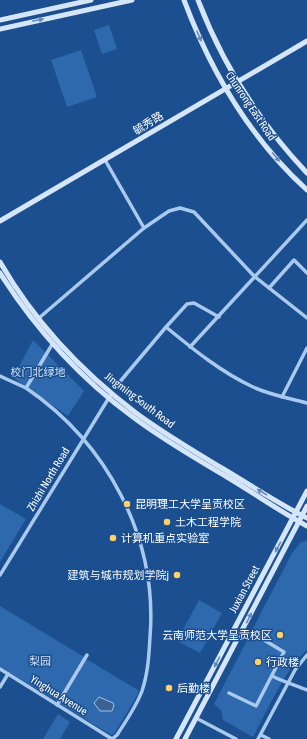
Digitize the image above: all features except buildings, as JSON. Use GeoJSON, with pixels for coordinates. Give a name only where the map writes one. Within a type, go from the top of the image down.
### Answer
{"type":"FeatureCollection","features":[{"type":"Feature","properties":{"kind":"main road"},"geometry":{"type":"LineString","coordinates":[[0,20],[91,0]]}},
{"type":"Feature","properties":{"kind":"main road"},"geometry":{"type":"LineString","coordinates":[[0,28],[132,0]]}},
{"type":"Feature","properties":{"kind":"main road","name":"Chunrong East Road"},"geometry":{"type":"LineString","coordinates":[[184,0],[204,49],[226,89],[264,144],[307,190]]}},
{"type":"Feature","properties":{"kind":"main road","name":"Chunrong East Road"},"geometry":{"type":"LineString","coordinates":[[198,0],[213,39],[237,82],[269,130],[307,173]]}},
{"type":"Feature","properties":{"kind":"main road","name":"毓秀路"},"geometry":{"type":"LineString","coordinates":[[0,221],[307,41]]}},
{"type":"Feature","properties":{"kind":"main road","name":"Jingming South Road"},"geometry":{"type":"LineString","coordinates":[[0,262],[21,295],[39,318],[84,369],[111,396],[175,439],[304,517]]}},
{"type":"Feature","properties":{"kind":"main road","name":"Jingming South Road"},"geometry":{"type":"LineString","coordinates":[[0,273],[17,299],[53,343],[81,373],[152,430],[307,526]]}},
{"type":"Feature","properties":{"kind":"main road","name":"Juxian Street"},"geometry":{"type":"LineString","coordinates":[[176,739],[307,491]]}},
{"type":"Feature","properties":{"kind":"main road","name":"Juxian Street"},"geometry":{"type":"LineString","coordinates":[[185,739],[299,521],[304,517],[307,506]]}},
{"type":"Feature","properties":{"kind":"street"},"geometry":{"type":"LineString","coordinates":[[105,160],[144,228]]}},
{"type":"Feature","properties":{"kind":"street"},"geometry":{"type":"LineString","coordinates":[[39,318],[144,228],[169,212],[180,208],[194,212],[254,276],[307,318]]}},
{"type":"Feature","properties":{"kind":"street"},"geometry":{"type":"LineString","coordinates":[[190,347],[307,220]]}},
{"type":"Feature","properties":{"kind":"street"},"geometry":{"type":"LineString","coordinates":[[269,288],[294,260],[307,272]]}},
{"type":"Feature","properties":{"kind":"street"},"geometry":{"type":"LineString","coordinates":[[118,384],[187,304],[194,303],[218,317]]}},
{"type":"Feature","properties":{"kind":"street"},"geometry":{"type":"LineString","coordinates":[[166,327],[190,347],[224,371],[254,387],[282,397],[307,403]]}},
{"type":"Feature","properties":{"kind":"street"},"geometry":{"type":"LineString","coordinates":[[26,388],[53,343]]}},
{"type":"Feature","properties":{"kind":"street"},"geometry":{"type":"LineString","coordinates":[[282,397],[307,348]]}},
{"type":"Feature","properties":{"kind":"street"},"geometry":{"type":"LineString","coordinates":[[0,376],[26,388],[60,416],[83,439]]}},
{"type":"Feature","properties":{"kind":"street","name":"Zhizhi North Road"},"geometry":{"type":"LineString","coordinates":[[0,575],[111,396]]}},
{"type":"Feature","properties":{"kind":"street","name":"Yinghua Avenue"},"geometry":{"type":"LineString","coordinates":[[0,669],[112,739],[117,735],[139,699],[148,668],[151,626],[150,595],[146,568],[129,511],[110,475],[83,439]]}},
{"type":"Feature","properties":{"kind":"street"},"geometry":{"type":"LineString","coordinates":[[229,693],[256,706],[272,676],[284,652],[258,637]]}},
{"type":"Feature","properties":{"kind":"street"},"geometry":{"type":"LineString","coordinates":[[57,705],[87,655]]}},
{"type":"Feature","properties":{"kind":"street"},"geometry":{"type":"LineString","coordinates":[[258,739],[295,670],[307,655]]}},
{"type":"Feature","properties":{"kind":"street"},"geometry":{"type":"LineString","coordinates":[[0,687],[8,674]]}},
{"type":"Feature","properties":{"kind":"street"},"geometry":{"type":"LineString","coordinates":[[272,676],[288,684],[295,684],[307,690]]}},
{"type":"Feature","properties":{"kind":"street"},"geometry":{"type":"LineString","coordinates":[[196,718],[236,739]]}},
{"type":"Feature","properties":{"kind":"street"},"geometry":{"type":"LineString","coordinates":[[261,734],[270,739]]}},
{"type":"Feature","properties":{"kind":"green space"},"geometry":{"type":"Polygon","coordinates":[[[109,25],[117,49],[102,54],[94,30],[109,25]]]}},
{"type":"Feature","properties":{"kind":"green space"},"geometry":{"type":"Polygon","coordinates":[[[81,50],[97,97],[67,107],[51,60],[81,50]]]}},
{"type":"Feature","properties":{"kind":"green space","name":"校门北绿地"},"geometry":{"type":"Polygon","coordinates":[[[33,340],[84,391],[68,416],[13,378],[33,340]]]}},
{"type":"Feature","properties":{"kind":"green space"},"geometry":{"type":"Polygon","coordinates":[[[0,504],[26,519],[0,562],[0,504]]]}},
{"type":"Feature","properties":{"kind":"green space","name":"云南师范大学呈贡校区"},"geometry":{"type":"Polygon","coordinates":[[[307,540],[307,650],[284,678],[253,737],[223,720],[221,710],[214,704],[292,553],[300,543],[307,540]]]}},
{"type":"Feature","properties":{"kind":"green space"},"geometry":{"type":"Polygon","coordinates":[[[199,600],[222,613],[200,653],[177,641],[199,600]]]}},
{"type":"Feature","properties":{"kind":"green space","name":"梨园"},"geometry":{"type":"Polygon","coordinates":[[[0,606],[84,657],[57,701],[0,667],[0,606]]]}},
{"type":"Feature","properties":{"kind":"green space"},"geometry":{"type":"Polygon","coordinates":[[[86,659],[138,690],[138,694],[114,734],[111,735],[59,703],[86,659]]]}},
{"type":"Feature","properties":{"kind":"green space"},"geometry":{"type":"Polygon","coordinates":[[[58,714],[70,722],[60,739],[43,739],[58,714]]]}},
{"type":"Feature","properties":{"kind":"shaded area"},"geometry":{"type":"Polygon","coordinates":[[[99,697],[113,703],[114,705],[112,711],[100,711],[94,703],[99,697]]]}},
{"type":"Feature","properties":{"kind":"place","name":"昆明理工大学呈贡校区"},"geometry":{"type":"Point","coordinates":[127,504]}},
{"type":"Feature","properties":{"kind":"place","name":"土木工程学院"},"geometry":{"type":"Point","coordinates":[167,522]}},
{"type":"Feature","properties":{"kind":"place","name":"计算机重点实验室"},"geometry":{"type":"Point","coordinates":[113,538]}},
{"type":"Feature","properties":{"kind":"place","name":"建筑与城市规划学院j"},"geometry":{"type":"Point","coordinates":[177,575]}},
{"type":"Feature","properties":{"kind":"place","name":"云南师范大学呈贡校区"},"geometry":{"type":"Point","coordinates":[280,635]}},
{"type":"Feature","properties":{"kind":"place","name":"行政楼"},"geometry":{"type":"Point","coordinates":[258,662]}},
{"type":"Feature","properties":{"kind":"place","name":"后勤楼"},"geometry":{"type":"Point","coordinates":[169,688]}}]}
